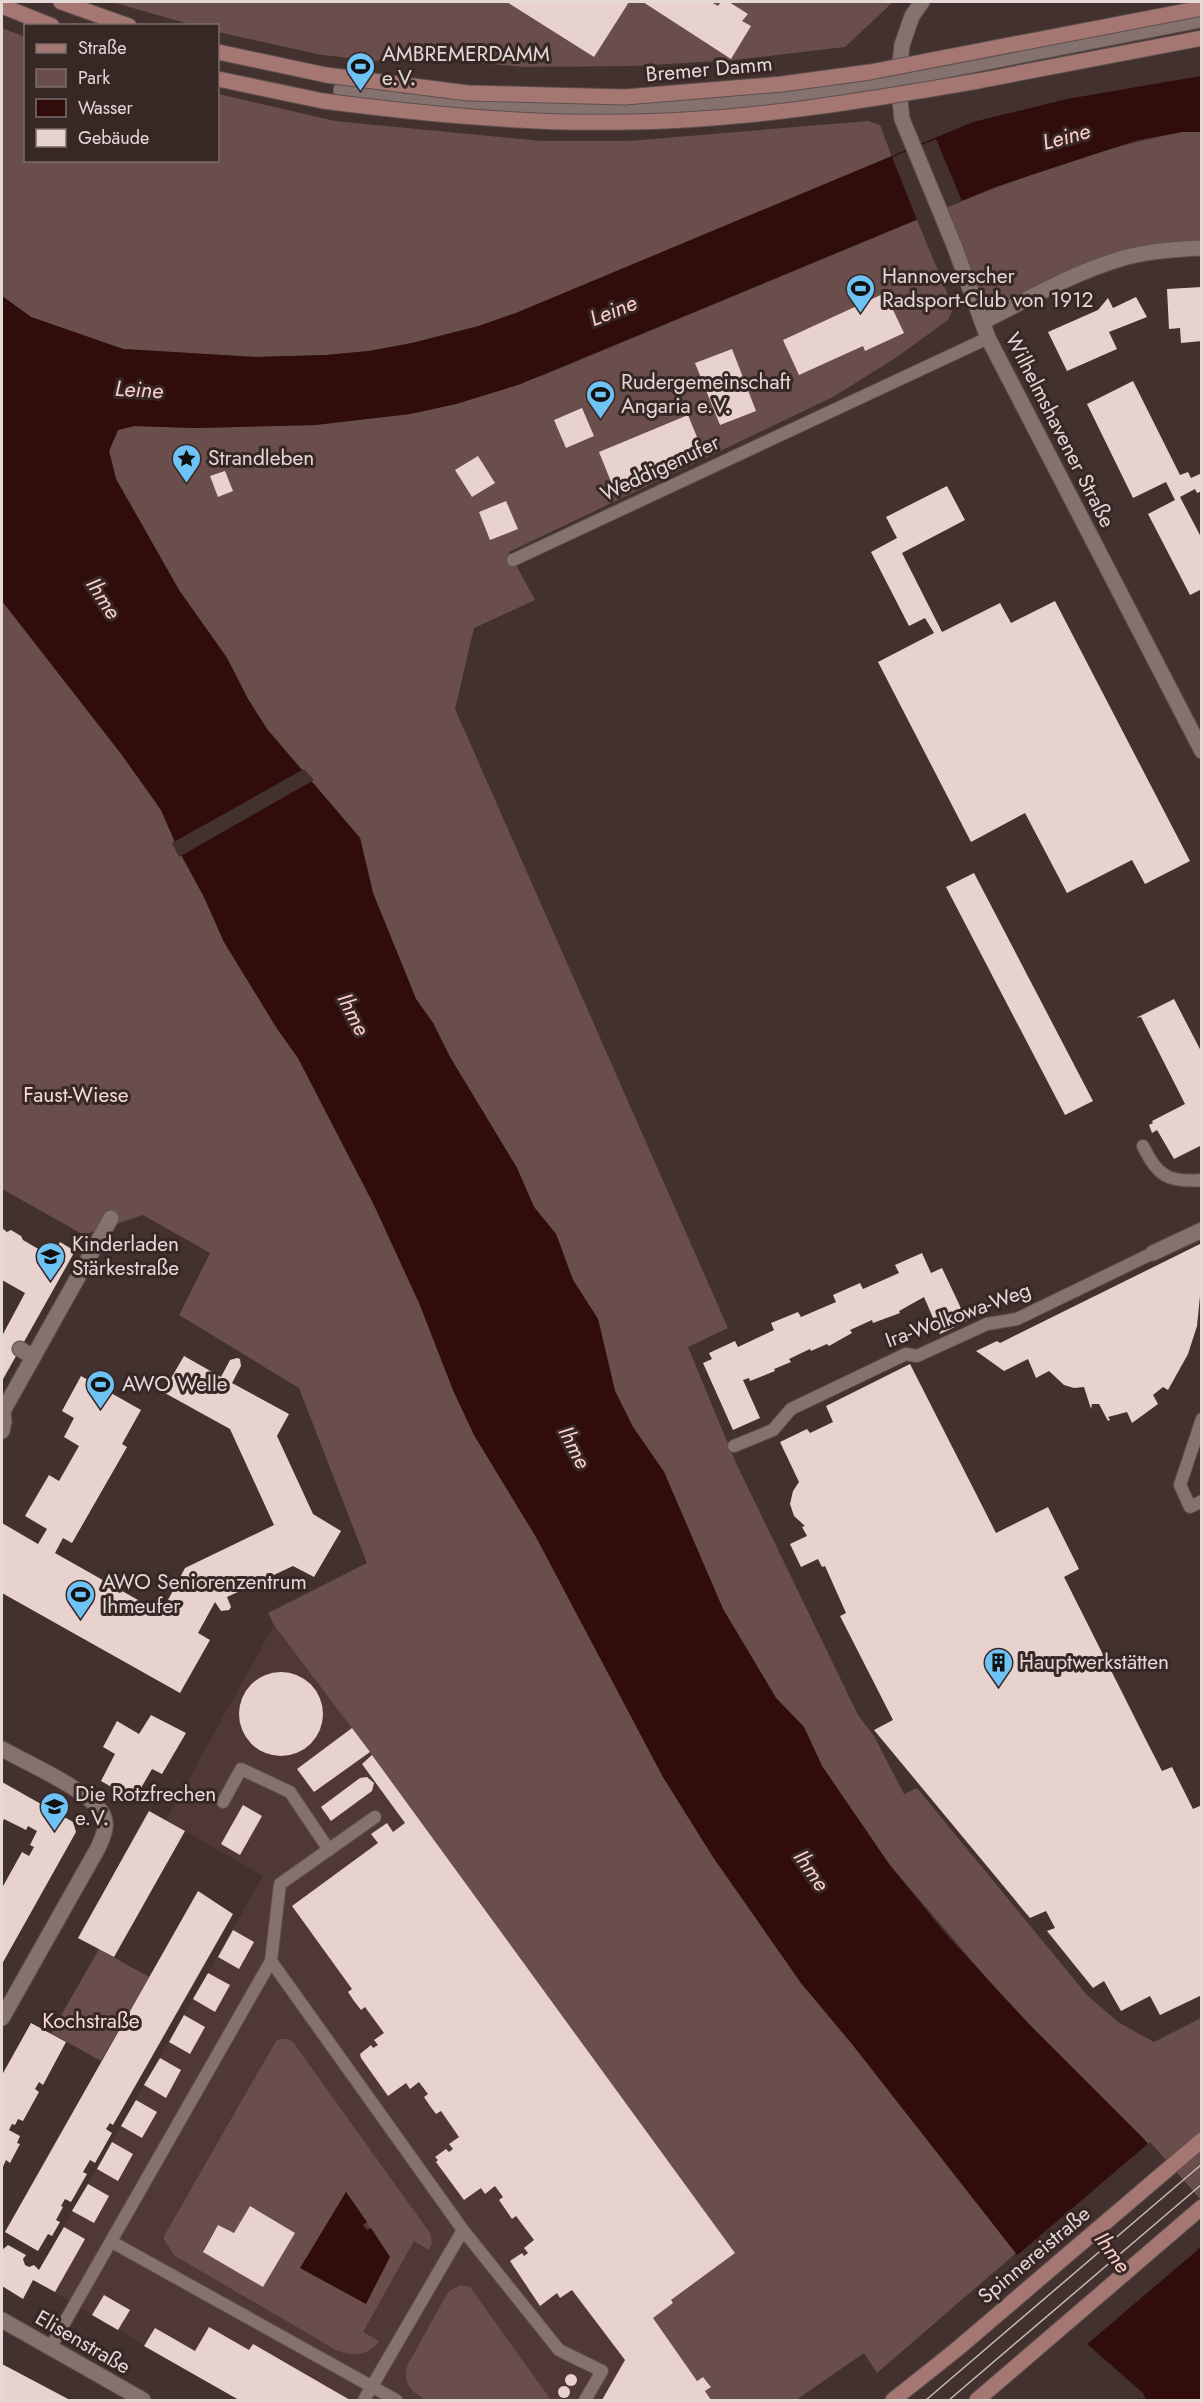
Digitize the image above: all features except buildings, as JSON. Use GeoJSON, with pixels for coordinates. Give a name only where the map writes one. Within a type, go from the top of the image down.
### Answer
{"type":"FeatureCollection","features":[{"type":"Feature","properties":{"kind":"main road"},"geometry":{"type":"LineString","coordinates":[[61,2],[123,24]]}},
{"type":"Feature","properties":{"kind":"main road"},"geometry":{"type":"LineString","coordinates":[[2,6],[47,24]]}},
{"type":"Feature","properties":{"kind":"main road","name":"Bremer Damm"},"geometry":{"type":"LineString","coordinates":[[219,52],[326,75],[468,93],[625,97],[782,84],[870,72],[1202,9]]}},
{"type":"Feature","properties":{"kind":"main road"},"geometry":{"type":"LineString","coordinates":[[219,79],[323,101],[465,117],[541,122],[628,122],[784,111],[875,99],[1202,38]]}},
{"type":"Feature","properties":{"kind":"main road","name":"Spinnereistraße"},"geometry":{"type":"LineString","coordinates":[[893,2400],[956,2350],[1202,2140]]}},
{"type":"Feature","properties":{"kind":"main road"},"geometry":{"type":"LineString","coordinates":[[976,2400],[1202,2207]]}},
{"type":"Feature","properties":{"kind":"street","name":"Wilhelmshavener Straße"},"geometry":{"type":"LineString","coordinates":[[922,2],[912,16],[902,45],[898,81],[903,119],[954,245],[988,338],[1202,751]]}},
{"type":"Feature","properties":{"kind":"street"},"geometry":{"type":"LineString","coordinates":[[341,90],[537,109],[651,109],[803,96],[898,81]]}},
{"type":"Feature","properties":{"kind":"street"},"geometry":{"type":"LineString","coordinates":[[982,322],[1082,272],[1122,258],[1179,249],[1202,248]]}},
{"type":"Feature","properties":{"kind":"street"},"geometry":{"type":"LineString","coordinates":[[2,1431],[4,1422],[2,1411],[33,1357],[64,1287],[111,1218]]}},
{"type":"Feature","properties":{"kind":"street","name":"Ira-Wolkowa-Weg"},"geometry":{"type":"LineString","coordinates":[[1153,1253],[1202,1230]]}},
{"type":"Feature","properties":{"kind":"street"},"geometry":{"type":"LineString","coordinates":[[20,1349],[33,1357]]}},
{"type":"Feature","properties":{"kind":"street"},"geometry":{"type":"LineString","coordinates":[[2,1749],[85,1795],[99,1807],[106,1820],[104,1835],[98,1848],[2,2018]]}},
{"type":"Feature","properties":{"kind":"street","name":"Elisenstraße"},"geometry":{"type":"LineString","coordinates":[[2,2320],[143,2400]]}},
{"type":"Feature","properties":{"kind":"lane"},"geometry":{"type":"LineString","coordinates":[[898,81],[1202,21]]}},
{"type":"Feature","properties":{"kind":"lane","name":"Weddigenufer"},"geometry":{"type":"LineString","coordinates":[[513,560],[988,338]]}},
{"type":"Feature","properties":{"kind":"lane"},"geometry":{"type":"LineString","coordinates":[[1143,1146],[1153,1167],[1162,1174],[1179,1180],[1202,1180]]}},
{"type":"Feature","properties":{"kind":"lane","name":"Ira-Wolkowa-Weg"},"geometry":{"type":"LineString","coordinates":[[734,1446],[773,1430],[791,1408],[906,1354],[917,1356],[987,1324],[1017,1319],[1153,1253]]}},
{"type":"Feature","properties":{"kind":"lane"},"geometry":{"type":"LineString","coordinates":[[1202,1419],[1180,1485],[1190,1507],[1202,1502]]}},
{"type":"Feature","properties":{"kind":"lane"},"geometry":{"type":"LineString","coordinates":[[223,1802],[241,1769],[290,1792],[329,1850]]}},
{"type":"Feature","properties":{"kind":"lane"},"geometry":{"type":"LineString","coordinates":[[50,2348],[271,1961],[280,1884],[375,1817]]}},
{"type":"Feature","properties":{"kind":"lane"},"geometry":{"type":"LineString","coordinates":[[271,1961],[463,2230],[559,2350],[602,2371],[585,2400]]}},
{"type":"Feature","properties":{"kind":"lane"},"geometry":{"type":"LineString","coordinates":[[364,2400],[463,2230]]}},
{"type":"Feature","properties":{"kind":"lane"},"geometry":{"type":"LineString","coordinates":[[112,2242],[396,2400]]}},
{"type":"Feature","properties":{"kind":"shaded area"},"geometry":{"type":"Polygon","coordinates":[[[274,1625],[372,1755],[735,2253],[671,2301],[698,2380],[703,2377],[711,2387],[705,2391],[711,2400],[239,2400],[33,2280],[263,1876],[166,1820],[274,1625]]]}},
{"type":"Feature","properties":{"kind":"green space"},"geometry":{"type":"Polygon","coordinates":[[[112,2],[893,2],[845,47],[734,60],[634,66],[524,67],[389,55],[379,61],[322,55],[219,32],[219,24],[189,24],[112,2]]]}},
{"type":"Feature","properties":{"kind":"green space"},"geometry":{"type":"Polygon","coordinates":[[[2,28],[24,37],[24,162],[219,162],[219,94],[335,121],[541,141],[628,141],[868,121],[880,125],[892,157],[516,313],[479,326],[369,351],[256,357],[123,349],[31,317],[2,296],[2,28]]]}},
{"type":"Feature","properties":{"kind":"green space"},"geometry":{"type":"Polygon","coordinates":[[[1182,132],[1201,132],[1201,248],[1122,258],[982,322],[940,210],[1089,155],[1182,132]]]}},
{"type":"Feature","properties":{"kind":"green space"},"geometry":{"type":"Polygon","coordinates":[[[917,220],[951,302],[952,311],[948,320],[894,359],[833,397],[509,552],[535,600],[474,628],[455,709],[728,1328],[688,1347],[736,1463],[858,1715],[874,1736],[904,1794],[917,1788],[1087,1995],[1118,2022],[1154,2042],[1201,2018],[1201,2206],[996,1989],[889,1864],[822,1766],[804,1727],[776,1698],[723,1609],[664,1472],[633,1427],[615,1391],[598,1319],[573,1280],[556,1234],[534,1207],[517,1168],[450,1057],[433,1023],[416,999],[373,893],[360,838],[267,729],[248,699],[227,658],[179,590],[116,479],[109,451],[118,430],[134,426],[195,428],[315,425],[410,414],[456,404],[544,375],[917,220]]]}},
{"type":"Feature","properties":{"kind":"green space","name":"Faust-Wiese"},"geometry":{"type":"Polygon","coordinates":[[[2,601],[122,755],[161,810],[224,942],[276,1027],[298,1058],[374,1205],[420,1305],[453,1390],[474,1435],[536,1537],[663,1777],[713,1857],[801,1983],[852,2044],[1016,2253],[877,2373],[864,2353],[796,2400],[711,2400],[705,2391],[711,2386],[703,2377],[697,2381],[653,2318],[673,2303],[671,2300],[735,2253],[372,1755],[274,1625],[268,1613],[367,1563],[299,1388],[179,1315],[210,1253],[143,1215],[84,1235],[2,1189],[2,601]]]}},
{"type":"Feature","properties":{"kind":"green space","name":"Kochstraße"},"geometry":{"type":"Polygon","coordinates":[[[99,1949],[149,1977],[101,2061],[51,2033],[99,1949]]]}},
{"type":"Feature","properties":{"kind":"green space"},"geometry":{"type":"Polygon","coordinates":[[[287,2039],[293,2042],[430,2233],[432,2243],[429,2250],[414,2241],[363,2332],[379,2341],[370,2350],[360,2354],[348,2354],[336,2350],[175,2256],[163,2238],[276,2041],[287,2039]],[[346,2192],[301,2268],[390,2257],[346,2192]],[[250,2207],[234,2233],[218,2225],[203,2251],[263,2287],[295,2233],[250,2207]]]}},
{"type":"Feature","properties":{"kind":"green space"},"geometry":{"type":"Polygon","coordinates":[[[460,2285],[470,2287],[551,2400],[426,2400],[409,2387],[406,2378],[407,2366],[448,2292],[460,2285]]]}},
{"type":"Feature","properties":{"kind":"water"},"geometry":{"type":"Polygon","coordinates":[[[1201,76],[1201,132],[1182,132],[1138,140],[995,187],[518,385],[456,404],[410,414],[315,425],[195,428],[134,426],[118,430],[109,451],[116,479],[179,590],[227,658],[248,699],[267,729],[360,838],[373,893],[416,999],[433,1023],[450,1057],[517,1168],[534,1207],[556,1234],[573,1280],[598,1319],[615,1391],[633,1427],[664,1472],[723,1609],[776,1698],[804,1727],[822,1766],[889,1864],[944,1932],[1028,2023],[1143,2138],[1201,2206],[1201,2400],[1146,2400],[1143,2393],[1086,2343],[852,2044],[801,1983],[713,1857],[663,1777],[536,1537],[474,1435],[453,1390],[420,1305],[374,1205],[298,1058],[276,1027],[224,942],[161,810],[122,755],[2,601],[2,296],[31,317],[123,349],[255,357],[369,351],[479,326],[516,313],[973,122],[1067,99],[1201,76]]]}},
{"type":"Feature","properties":{"kind":"water"},"geometry":{"type":"Polygon","coordinates":[[[346,2192],[367,2222],[363,2225],[367,2230],[371,2228],[390,2257],[366,2304],[300,2268],[346,2192]]]}},
{"type":"Feature","properties":{"kind":"pier"},"geometry":{"type":"Polygon","coordinates":[[[936,139],[962,201],[917,220],[892,157],[936,139]]]}},
{"type":"Feature","properties":{"kind":"pier"},"geometry":{"type":"Polygon","coordinates":[[[304,769],[314,780],[179,857],[172,843],[304,769]]]}},
{"type":"Feature","properties":{"kind":"pier"},"geometry":{"type":"Polygon","coordinates":[[[1150,2142],[1202,2201],[1201,2247],[1085,2346],[1015,2257],[1150,2142]]]}},
{"type":"Feature","properties":{"kind":"tram line"},"geometry":{"type":"LineString","coordinates":[[926,2400],[1202,2164]]}},
{"type":"Feature","properties":{"kind":"tram line"},"geometry":{"type":"LineString","coordinates":[[949,2400],[1202,2184]]}},
{"type":"Feature","properties":{"kind":"place","name":"AMBREMERDAMM e.V."},"geometry":{"type":"Point","coordinates":[361,92]}},
{"type":"Feature","properties":{"kind":"place","name":"Hannoverscher Radsport-Club von 1912"},"geometry":{"type":"Point","coordinates":[861,314]}},
{"type":"Feature","properties":{"kind":"place","name":"Rudergemeinschaft Angaria e.V."},"geometry":{"type":"Point","coordinates":[600,420]}},
{"type":"Feature","properties":{"kind":"place","name":"Strandleben"},"geometry":{"type":"Point","coordinates":[187,484]}},
{"type":"Feature","properties":{"kind":"place","name":"Kinderladen Stärkestraße"},"geometry":{"type":"Point","coordinates":[51,1282]}},
{"type":"Feature","properties":{"kind":"place","name":"AWO Welle"},"geometry":{"type":"Point","coordinates":[101,1410]}},
{"type":"Feature","properties":{"kind":"place","name":"AWO Seniorenzentrum Ihmeufer"},"geometry":{"type":"Point","coordinates":[81,1620]}},
{"type":"Feature","properties":{"kind":"place","name":"Hauptwerkstätten"},"geometry":{"type":"Point","coordinates":[998,1688]}},
{"type":"Feature","properties":{"kind":"place","name":"Die Rotzfrechen e.V."},"geometry":{"type":"Point","coordinates":[54,1832]}},
{"type":"Feature","properties":{"kind":"water label","name":"Leine"},"geometry":{"type":"Point","coordinates":[1066,136]}},
{"type":"Feature","properties":{"kind":"water label","name":"Leine"},"geometry":{"type":"Point","coordinates":[613,310]}},
{"type":"Feature","properties":{"kind":"water label","name":"Leine"},"geometry":{"type":"Point","coordinates":[139,389]}},
{"type":"Feature","properties":{"kind":"water label","name":"Ihme"},"geometry":{"type":"Point","coordinates":[104,598]}},
{"type":"Feature","properties":{"kind":"water label","name":"Ihme"},"geometry":{"type":"Point","coordinates":[354,1014]}},
{"type":"Feature","properties":{"kind":"water label","name":"Ihme"},"geometry":{"type":"Point","coordinates":[575,1447]}},
{"type":"Feature","properties":{"kind":"water label","name":"Ihme"},"geometry":{"type":"Point","coordinates":[812,1870]}},
{"type":"Feature","properties":{"kind":"water label","name":"Ihme"},"geometry":{"type":"Point","coordinates":[1113,2252]}}]}
